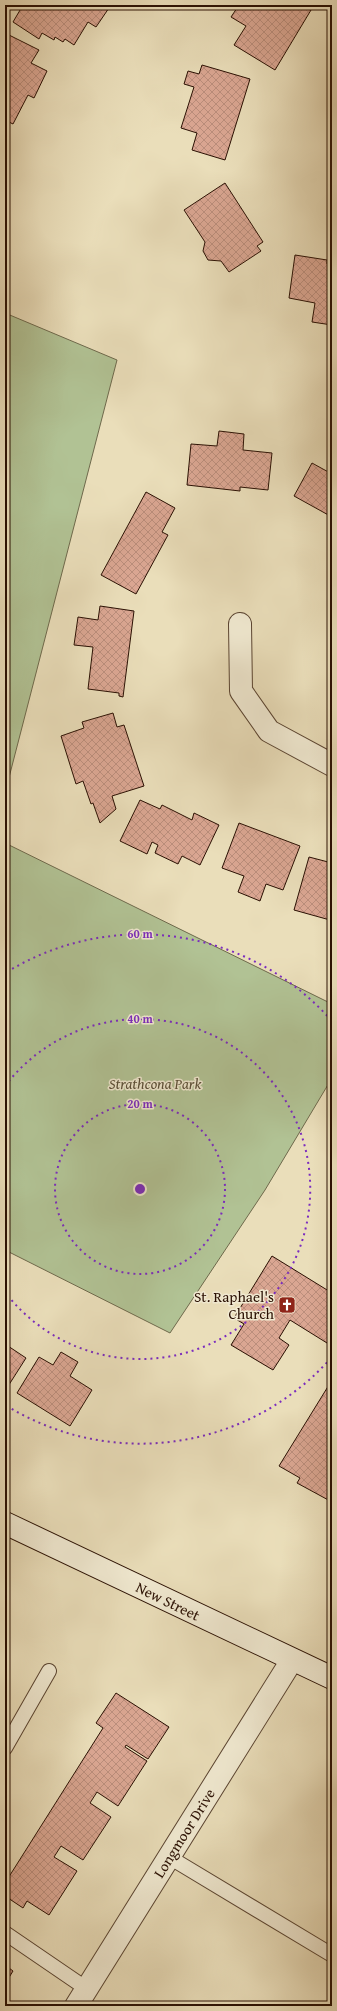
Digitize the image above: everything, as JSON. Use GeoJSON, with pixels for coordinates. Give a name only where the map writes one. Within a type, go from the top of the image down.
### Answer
{"type":"FeatureCollection","features":[{"type":"Feature","properties":{"kind":"street"},"geometry":{"type":"LineString","coordinates":[[240,624],[241,691],[269,731],[332,765]]}},
{"type":"Feature","properties":{"kind":"street","name":"New Street"},"geometry":{"type":"LineString","coordinates":[[5,1523],[332,1678]]}},
{"type":"Feature","properties":{"kind":"street","name":"Longmoor Drive"},"geometry":{"type":"LineString","coordinates":[[81,1997],[292,1660]]}},
{"type":"Feature","properties":{"kind":"lane"},"geometry":{"type":"LineString","coordinates":[[5,1748],[49,1671]]}},
{"type":"Feature","properties":{"kind":"lane"},"geometry":{"type":"LineString","coordinates":[[169,1857],[332,1955]]}},
{"type":"Feature","properties":{"kind":"lane"},"geometry":{"type":"LineString","coordinates":[[5,1933],[81,1997]]}},
{"type":"Feature","properties":{"kind":"green space"},"geometry":{"type":"Polygon","coordinates":[[[5,313],[117,360],[5,793],[5,313]]]}},
{"type":"Feature","properties":{"kind":"green space","name":"Strathcona Park"},"geometry":{"type":"Polygon","coordinates":[[[5,843],[332,1004],[332,1078],[265,1190],[170,1333],[5,1250],[5,843]]]}},
{"type":"Feature","properties":{"kind":"building"},"geometry":{"type":"Polygon","coordinates":[[[23,5],[111,5],[96,27],[88,22],[74,45],[65,39],[63,42],[55,37],[54,40],[42,33],[39,39],[13,22],[23,5]]]}},
{"type":"Feature","properties":{"kind":"building"},"geometry":{"type":"Polygon","coordinates":[[[239,5],[303,5],[311,10],[275,70],[234,45],[246,26],[231,17],[239,5]]]}},
{"type":"Feature","properties":{"kind":"building"},"geometry":{"type":"Polygon","coordinates":[[[322,5],[332,5],[332,12],[322,5]]]}},
{"type":"Feature","properties":{"kind":"building"},"geometry":{"type":"Polygon","coordinates":[[[5,33],[39,50],[31,63],[47,71],[34,98],[28,95],[13,124],[5,120],[5,33]]]}},
{"type":"Feature","properties":{"kind":"building"},"geometry":{"type":"Polygon","coordinates":[[[202,65],[250,79],[225,160],[192,150],[197,133],[181,128],[194,87],[184,84],[188,71],[199,74],[202,65]]]}},
{"type":"Feature","properties":{"kind":"building"},"geometry":{"type":"Polygon","coordinates":[[[225,183],[263,242],[257,246],[261,251],[229,272],[221,261],[208,260],[203,251],[205,242],[184,210],[225,183]]]}},
{"type":"Feature","properties":{"kind":"building"},"geometry":{"type":"Polygon","coordinates":[[[295,255],[327,260],[327,264],[332,265],[332,325],[312,322],[315,303],[289,298],[295,255]]]}},
{"type":"Feature","properties":{"kind":"building"},"geometry":{"type":"Polygon","coordinates":[[[219,431],[244,434],[243,450],[272,453],[268,490],[240,487],[240,491],[187,485],[191,444],[217,446],[219,431]]]}},
{"type":"Feature","properties":{"kind":"building"},"geometry":{"type":"Polygon","coordinates":[[[312,463],[332,474],[332,517],[294,496],[312,463]]]}},
{"type":"Feature","properties":{"kind":"building"},"geometry":{"type":"Polygon","coordinates":[[[146,492],[175,508],[162,532],[168,535],[136,594],[101,575],[146,492]]]}},
{"type":"Feature","properties":{"kind":"building"},"geometry":{"type":"Polygon","coordinates":[[[100,606],[134,611],[123,697],[119,696],[119,693],[88,689],[93,647],[74,645],[78,617],[98,620],[100,606]]]}},
{"type":"Feature","properties":{"kind":"building"},"geometry":{"type":"Polygon","coordinates":[[[113,713],[117,727],[124,725],[144,786],[112,796],[116,809],[100,823],[93,803],[91,804],[83,781],[76,784],[61,736],[84,728],[82,722],[113,713]]]}},
{"type":"Feature","properties":{"kind":"building"},"geometry":{"type":"Polygon","coordinates":[[[140,800],[160,809],[162,805],[192,820],[194,813],[219,825],[200,865],[182,856],[178,864],[155,853],[158,845],[152,842],[147,854],[120,841],[140,800]]]}},
{"type":"Feature","properties":{"kind":"building"},"geometry":{"type":"Polygon","coordinates":[[[239,823],[300,846],[283,890],[266,884],[260,901],[238,892],[244,876],[222,868],[239,823]]]}},
{"type":"Feature","properties":{"kind":"building"},"geometry":{"type":"Polygon","coordinates":[[[309,857],[332,863],[332,912],[330,920],[294,910],[309,857]]]}},
{"type":"Feature","properties":{"kind":"building","name":"St. Raphael's Church"},"geometry":{"type":"Polygon","coordinates":[[[272,1256],[332,1293],[332,1341],[329,1339],[327,1343],[290,1320],[279,1338],[289,1345],[273,1370],[231,1345],[244,1324],[234,1318],[272,1256]]]}},
{"type":"Feature","properties":{"kind":"building"},"geometry":{"type":"Polygon","coordinates":[[[5,1344],[26,1358],[5,1391],[5,1344]]]}},
{"type":"Feature","properties":{"kind":"building"},"geometry":{"type":"Polygon","coordinates":[[[61,1352],[78,1362],[70,1376],[92,1390],[70,1426],[17,1393],[39,1357],[53,1365],[61,1352]]]}},
{"type":"Feature","properties":{"kind":"building"},"geometry":{"type":"Polygon","coordinates":[[[332,1380],[332,1502],[297,1483],[300,1478],[279,1466],[332,1380]]]}},
{"type":"Feature","properties":{"kind":"building"},"geometry":{"type":"Polygon","coordinates":[[[116,1693],[169,1727],[148,1759],[126,1745],[125,1747],[147,1761],[118,1806],[97,1792],[90,1803],[111,1817],[83,1860],[61,1846],[54,1857],[77,1871],[49,1915],[27,1901],[23,1908],[5,1896],[5,1883],[103,1728],[96,1723],[116,1693]]]}},
{"type":"Feature","properties":{"kind":"building"},"geometry":{"type":"Polygon","coordinates":[[[5,1965],[13,1971],[5,1984],[5,1965]]]}},
{"type":"Feature","properties":{"kind":"place","name":"St. Raphael's Church"},"geometry":{"type":"Point","coordinates":[287,1305]}}]}
